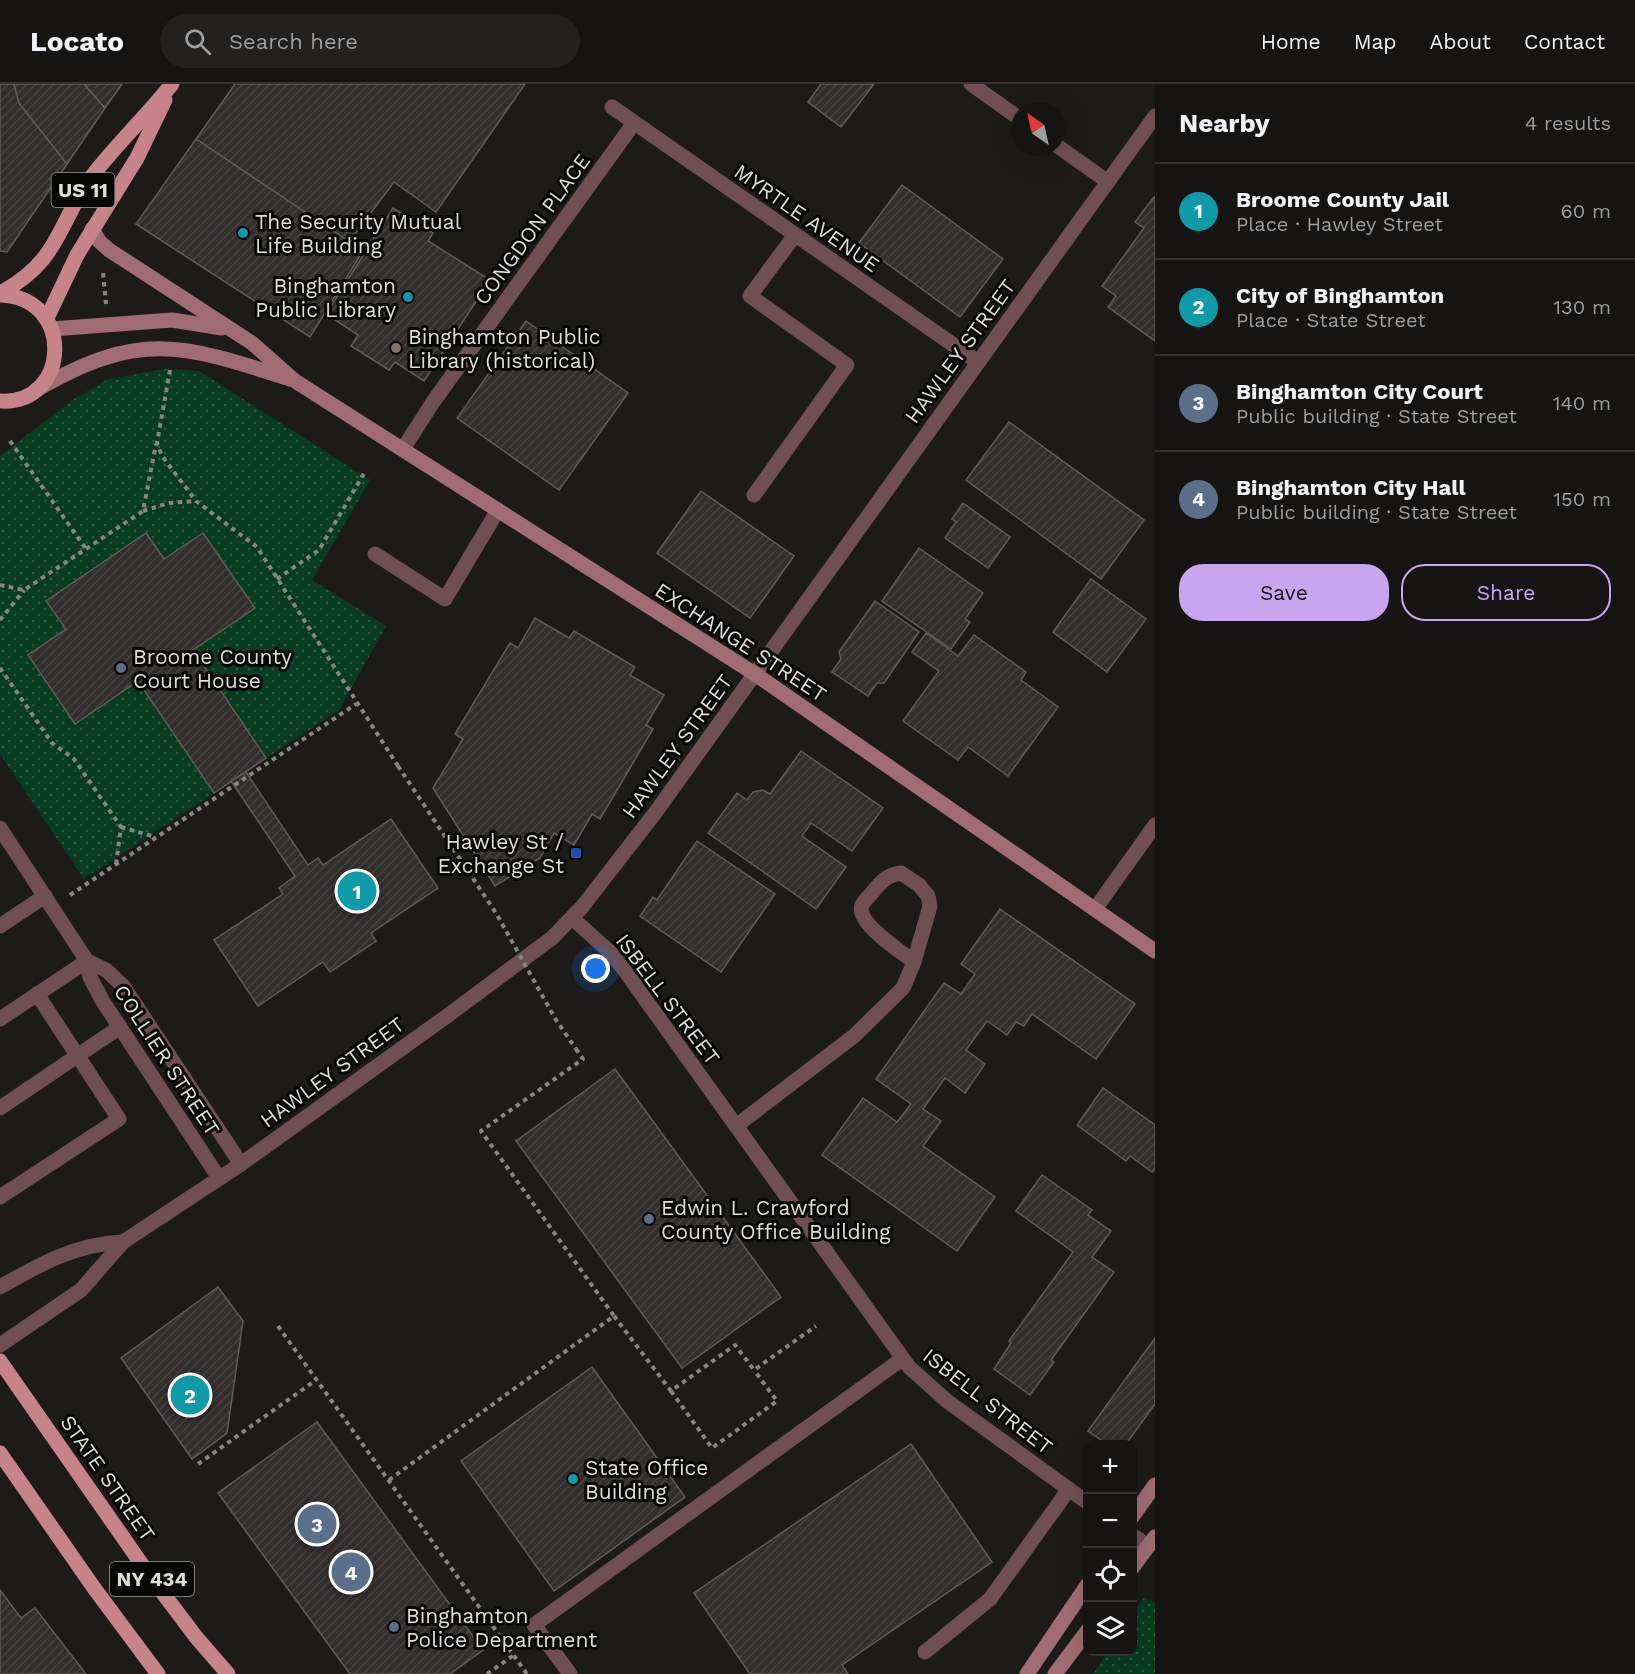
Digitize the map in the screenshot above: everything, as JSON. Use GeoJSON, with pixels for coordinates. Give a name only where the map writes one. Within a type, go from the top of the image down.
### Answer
{"type":"FeatureCollection","features":[{"type":"Feature","properties":{"kind":"main road","name":"US 11"},"geometry":{"type":"LineString","coordinates":[[50,324],[92,229],[137,158],[172,85]]}},
{"type":"Feature","properties":{"kind":"main road","name":"US 11"},"geometry":{"type":"LineString","coordinates":[[0,294],[35,269],[50,253],[88,181],[172,85]]}},
{"type":"Feature","properties":{"kind":"main road","name":"EXCHANGE STREET"},"geometry":{"type":"LineString","coordinates":[[92,229],[99,241],[109,250],[241,336],[295,381],[754,674],[1155,951]]}},
{"type":"Feature","properties":{"kind":"main road"},"geometry":{"type":"LineString","coordinates":[[0,294],[25,299],[50,324],[56,346],[54,363],[46,379],[33,392],[4,402]]}},
{"type":"Feature","properties":{"kind":"main road","name":"EXCHANGE STREET"},"geometry":{"type":"LineString","coordinates":[[50,324],[172,320],[217,327],[241,336]]}},
{"type":"Feature","properties":{"kind":"main road","name":"EXCHANGE STREET"},"geometry":{"type":"LineString","coordinates":[[33,392],[94,361],[128,351],[149,349],[203,352],[295,381]]}},
{"type":"Feature","properties":{"kind":"main road","name":"STATE STREET"},"geometry":{"type":"LineString","coordinates":[[0,1361],[150,1576],[196,1637],[228,1674]]}},
{"type":"Feature","properties":{"kind":"main road","name":"NY 434"},"geometry":{"type":"LineString","coordinates":[[0,1453],[117,1622],[158,1674]]}},
{"type":"Feature","properties":{"kind":"main road"},"geometry":{"type":"LineString","coordinates":[[1137,1510],[1155,1485]]}},
{"type":"Feature","properties":{"kind":"main road"},"geometry":{"type":"LineString","coordinates":[[1137,1563],[1153,1545]]}},
{"type":"Feature","properties":{"kind":"main road"},"geometry":{"type":"LineString","coordinates":[[1027,1674],[1083,1591]]}},
{"type":"Feature","properties":{"kind":"main road"},"geometry":{"type":"LineString","coordinates":[[1055,1674],[1083,1637]]}},
{"type":"Feature","properties":{"kind":"street"},"geometry":{"type":"LineString","coordinates":[[971,84],[1011,113]]}},
{"type":"Feature","properties":{"kind":"street","name":"MYRTLE AVENUE"},"geometry":{"type":"LineString","coordinates":[[612,107],[978,362]]}},
{"type":"Feature","properties":{"kind":"street","name":"HAWLEY STREET"},"geometry":{"type":"LineString","coordinates":[[0,1345],[81,1290],[123,1242],[241,1164],[447,1016],[541,946],[572,918],[639,834],[1155,116]]}},
{"type":"Feature","properties":{"kind":"street","name":"CONGDON PLACE"},"geometry":{"type":"LineString","coordinates":[[403,449],[433,402],[634,123]]}},
{"type":"Feature","properties":{"kind":"street"},"geometry":{"type":"LineString","coordinates":[[1065,151],[1108,182]]}},
{"type":"Feature","properties":{"kind":"street"},"geometry":{"type":"LineString","coordinates":[[754,495],[847,365],[750,296],[795,235]]}},
{"type":"Feature","properties":{"kind":"street"},"geometry":{"type":"LineString","coordinates":[[375,554],[445,599],[498,510]]}},
{"type":"Feature","properties":{"kind":"street"},"geometry":{"type":"LineString","coordinates":[[1095,909],[1155,825]]}},
{"type":"Feature","properties":{"kind":"street","name":"COLLIER STREET"},"geometry":{"type":"LineString","coordinates":[[0,828],[87,961],[97,993],[219,1178]]}},
{"type":"Feature","properties":{"kind":"street"},"geometry":{"type":"LineString","coordinates":[[736,1126],[854,1036],[884,1010],[903,988],[914,962],[930,906],[928,896],[919,885],[901,873],[891,874],[880,882],[862,905],[861,913],[867,925],[914,962]]}},
{"type":"Feature","properties":{"kind":"street"},"geometry":{"type":"LineString","coordinates":[[0,926],[48,902]]}},
{"type":"Feature","properties":{"kind":"street","name":"ISBELL STREET"},"geometry":{"type":"LineString","coordinates":[[572,918],[618,961],[902,1359],[942,1396],[1083,1500]]}},
{"type":"Feature","properties":{"kind":"street"},"geometry":{"type":"LineString","coordinates":[[0,1019],[87,961]]}},
{"type":"Feature","properties":{"kind":"street","name":"COLLIER STREET"},"geometry":{"type":"LineString","coordinates":[[87,961],[106,970],[123,986],[241,1164]]}},
{"type":"Feature","properties":{"kind":"street"},"geometry":{"type":"LineString","coordinates":[[0,1197],[119,1119],[37,994]]}},
{"type":"Feature","properties":{"kind":"street"},"geometry":{"type":"LineString","coordinates":[[0,1108],[120,1027]]}},
{"type":"Feature","properties":{"kind":"street","name":"HAWLEY STREET"},"geometry":{"type":"LineString","coordinates":[[0,1287],[66,1253],[97,1244],[123,1242]]}},
{"type":"Feature","properties":{"kind":"street"},"geometry":{"type":"LineString","coordinates":[[570,1674],[534,1625],[902,1359]]}},
{"type":"Feature","properties":{"kind":"street"},"geometry":{"type":"LineString","coordinates":[[925,1652],[990,1599],[1069,1490]]}},
{"type":"Feature","properties":{"kind":"street"},"geometry":{"type":"LineString","coordinates":[[1137,1537],[1153,1545]]}},
{"type":"Feature","properties":{"kind":"path"},"geometry":{"type":"LineString","coordinates":[[103,271],[107,314]]}},
{"type":"Feature","properties":{"kind":"path"},"geometry":{"type":"LineString","coordinates":[[143,511],[170,366]]}},
{"type":"Feature","properties":{"kind":"path"},"geometry":{"type":"LineString","coordinates":[[10,441],[86,549]]}},
{"type":"Feature","properties":{"kind":"path"},"geometry":{"type":"LineString","coordinates":[[156,443],[177,477],[196,501],[257,548],[356,704],[496,913],[556,1020],[583,1059],[481,1131],[614,1316],[712,1448],[777,1401],[735,1345],[670,1391]]}},
{"type":"Feature","properties":{"kind":"path"},"geometry":{"type":"LineString","coordinates":[[277,579],[319,550],[366,470]]}},
{"type":"Feature","properties":{"kind":"path"},"geometry":{"type":"LineString","coordinates":[[0,620],[24,590],[143,511],[169,503],[196,501]]}},
{"type":"Feature","properties":{"kind":"path"},"geometry":{"type":"LineString","coordinates":[[0,585],[24,590]]}},
{"type":"Feature","properties":{"kind":"path"},"geometry":{"type":"LineString","coordinates":[[0,668],[52,744],[74,759],[121,827],[156,838]]}},
{"type":"Feature","properties":{"kind":"path"},"geometry":{"type":"LineString","coordinates":[[48,902],[116,864],[356,704]]}},
{"type":"Feature","properties":{"kind":"path"},"geometry":{"type":"LineString","coordinates":[[116,864],[121,827]]}},
{"type":"Feature","properties":{"kind":"path"},"geometry":{"type":"LineString","coordinates":[[389,1480],[614,1316]]}},
{"type":"Feature","properties":{"kind":"path"},"geometry":{"type":"LineString","coordinates":[[278,1326],[528,1674]]}},
{"type":"Feature","properties":{"kind":"path"},"geometry":{"type":"LineString","coordinates":[[754,1370],[816,1326]]}},
{"type":"Feature","properties":{"kind":"path"},"geometry":{"type":"LineString","coordinates":[[198,1464],[316,1380]]}},
{"type":"Feature","properties":{"kind":"path"},"geometry":{"type":"LineString","coordinates":[[487,1674],[514,1655]]}},
{"type":"Feature","properties":{"kind":"green space"},"geometry":{"type":"Polygon","coordinates":[[[165,369],[199,371],[370,480],[312,580],[386,626],[339,710],[84,879],[0,754],[0,456],[74,399],[108,379],[165,369]]]}},
{"type":"Feature","properties":{"kind":"green space"},"geometry":{"type":"Polygon","coordinates":[[[1144,1597],[1155,1603],[1155,1674],[1093,1674],[1105,1656],[1137,1656],[1137,1608],[1144,1597]]]}},
{"type":"Feature","properties":{"kind":"building"},"geometry":{"type":"Polygon","coordinates":[[[0,84],[14,84],[19,103],[67,164],[7,252],[0,251],[0,84]]]}},
{"type":"Feature","properties":{"kind":"building"},"geometry":{"type":"Polygon","coordinates":[[[14,84],[84,84],[105,108],[67,164],[19,103],[14,84]]]}},
{"type":"Feature","properties":{"kind":"building"},"geometry":{"type":"Polygon","coordinates":[[[84,84],[122,84],[105,108],[84,84]]]}},
{"type":"Feature","properties":{"kind":"building"},"geometry":{"type":"Polygon","coordinates":[[[235,84],[525,84],[436,212],[394,182],[349,242],[196,139],[235,84]]]}},
{"type":"Feature","properties":{"kind":"building"},"geometry":{"type":"Polygon","coordinates":[[[821,84],[874,84],[841,127],[808,102],[821,84]]]}},
{"type":"Feature","properties":{"kind":"building","name":"The Security Mutual Life Building"},"geometry":{"type":"Polygon","coordinates":[[[196,139],[363,251],[310,337],[136,224],[196,139]]]}},
{"type":"Feature","properties":{"kind":"building"},"geometry":{"type":"Polygon","coordinates":[[[902,185],[1003,259],[960,317],[859,243],[902,185]]]}},
{"type":"Feature","properties":{"kind":"building"},"geometry":{"type":"Polygon","coordinates":[[[1154,197],[1155,341],[1108,307],[1116,296],[1102,286],[1144,228],[1135,222],[1154,197]]]}},
{"type":"Feature","properties":{"kind":"building","name":"Binghamton Public Library"},"geometry":{"type":"Polygon","coordinates":[[[393,208],[433,233],[428,241],[490,280],[424,381],[395,362],[389,370],[351,346],[358,335],[326,314],[393,208]]]}},
{"type":"Feature","properties":{"kind":"building"},"geometry":{"type":"Polygon","coordinates":[[[526,321],[628,393],[559,490],[457,418],[526,321]]]}},
{"type":"Feature","properties":{"kind":"building"},"geometry":{"type":"Polygon","coordinates":[[[1009,422],[1144,520],[1101,579],[966,480],[1009,422]]]}},
{"type":"Feature","properties":{"kind":"building"},"geometry":{"type":"Polygon","coordinates":[[[701,491],[794,556],[750,618],[657,553],[701,491]]]}},
{"type":"Feature","properties":{"kind":"building"},"geometry":{"type":"Polygon","coordinates":[[[963,503],[1010,537],[988,568],[945,538],[956,522],[952,519],[963,503]]]}},
{"type":"Feature","properties":{"kind":"building","name":"Broome County Court House"},"geometry":{"type":"Polygon","coordinates":[[[146,533],[164,559],[203,533],[255,608],[193,650],[266,758],[214,793],[138,681],[75,724],[28,655],[66,629],[46,601],[146,533]]]}},
{"type":"Feature","properties":{"kind":"building"},"geometry":{"type":"Polygon","coordinates":[[[919,548],[983,593],[965,619],[970,622],[951,649],[882,601],[919,548]]]}},
{"type":"Feature","properties":{"kind":"building"},"geometry":{"type":"Polygon","coordinates":[[[1091,579],[1146,619],[1107,672],[1053,632],[1091,579]]]}},
{"type":"Feature","properties":{"kind":"building"},"geometry":{"type":"Polygon","coordinates":[[[875,601],[919,632],[884,683],[877,683],[868,696],[832,672],[841,659],[839,652],[875,601]]]}},
{"type":"Feature","properties":{"kind":"building"},"geometry":{"type":"Polygon","coordinates":[[[535,618],[569,638],[574,631],[635,667],[630,675],[664,695],[646,725],[653,729],[600,819],[592,814],[574,845],[554,833],[540,858],[495,886],[433,788],[463,739],[455,734],[510,643],[518,648],[535,618]]]}},
{"type":"Feature","properties":{"kind":"building"},"geometry":{"type":"Polygon","coordinates":[[[926,633],[958,656],[974,635],[1026,672],[1021,680],[1058,707],[1008,776],[968,747],[958,760],[903,721],[939,671],[912,652],[926,633]]]}},
{"type":"Feature","properties":{"kind":"building"},"geometry":{"type":"Polygon","coordinates":[[[801,751],[883,808],[852,851],[811,823],[802,836],[846,867],[816,909],[708,833],[737,793],[747,800],[753,792],[763,790],[770,794],[801,751]]]}},
{"type":"Feature","properties":{"kind":"building"},"geometry":{"type":"Polygon","coordinates":[[[246,772],[308,865],[318,858],[323,865],[391,819],[438,888],[371,933],[376,941],[330,972],[323,962],[258,1006],[214,940],[283,894],[279,888],[295,876],[231,781],[246,772]]]}},
{"type":"Feature","properties":{"kind":"building"},"geometry":{"type":"Polygon","coordinates":[[[697,841],[775,894],[721,972],[640,916],[653,897],[657,900],[697,841]]]}},
{"type":"Feature","properties":{"kind":"building"},"geometry":{"type":"Polygon","coordinates":[[[1000,909],[1135,1004],[1096,1059],[1032,1014],[1024,1026],[1016,1022],[1007,1035],[987,1021],[966,1050],[985,1064],[965,1093],[945,1078],[923,1109],[941,1121],[923,1146],[995,1197],[957,1251],[822,1155],[863,1098],[897,1122],[911,1104],[876,1079],[944,983],[961,994],[975,974],[961,964],[1000,909]]]}},
{"type":"Feature","properties":{"kind":"building","name":"Edwin L. Crawford County Office Building"},"geometry":{"type":"Polygon","coordinates":[[[615,1069],[781,1297],[682,1368],[516,1141],[615,1069]]]}},
{"type":"Feature","properties":{"kind":"building"},"geometry":{"type":"Polygon","coordinates":[[[1103,1088],[1155,1125],[1155,1169],[1152,1172],[1130,1156],[1126,1161],[1077,1125],[1103,1088]]]}},
{"type":"Feature","properties":{"kind":"building"},"geometry":{"type":"Polygon","coordinates":[[[1042,1175],[1092,1210],[1088,1215],[1111,1231],[1092,1257],[1114,1272],[1051,1360],[1054,1362],[1030,1395],[994,1369],[1011,1343],[1009,1341],[1073,1252],[1016,1211],[1042,1175]]]}},
{"type":"Feature","properties":{"kind":"building"},"geometry":{"type":"Polygon","coordinates":[[[218,1287],[243,1321],[227,1433],[192,1459],[121,1358],[218,1287]]]}},
{"type":"Feature","properties":{"kind":"building"},"geometry":{"type":"Polygon","coordinates":[[[1155,1338],[1155,1404],[1129,1440],[1101,1440],[1088,1431],[1155,1338]]]}},
{"type":"Feature","properties":{"kind":"building","name":"State Office Building"},"geometry":{"type":"Polygon","coordinates":[[[592,1367],[685,1497],[554,1591],[461,1461],[592,1367]]]}},
{"type":"Feature","properties":{"kind":"building"},"geometry":{"type":"Polygon","coordinates":[[[317,1422],[483,1650],[450,1674],[350,1674],[218,1493],[317,1422]]]}},
{"type":"Feature","properties":{"kind":"building"},"geometry":{"type":"Polygon","coordinates":[[[911,1444],[992,1562],[842,1665],[848,1674],[750,1674],[694,1593],[911,1444]]]}},
{"type":"Feature","properties":{"kind":"building"},"geometry":{"type":"Polygon","coordinates":[[[0,1590],[21,1618],[35,1608],[86,1674],[0,1674],[0,1590]]]}},
{"type":"Feature","properties":{"kind":"place","name":"The Security Mutual Life Building"},"geometry":{"type":"Point","coordinates":[243,233]}},
{"type":"Feature","properties":{"kind":"place","name":"Binghamton Public Library"},"geometry":{"type":"Point","coordinates":[408,297]}},
{"type":"Feature","properties":{"kind":"place","name":"Binghamton Public Library (historical)"},"geometry":{"type":"Point","coordinates":[396,348]}},
{"type":"Feature","properties":{"kind":"place","name":"Broome County Court House"},"geometry":{"type":"Point","coordinates":[121,668]}},
{"type":"Feature","properties":{"kind":"place","name":"Hawley St / Exchange St"},"geometry":{"type":"Point","coordinates":[576,853]}},
{"type":"Feature","properties":{"kind":"place","name":"Broome County Jail"},"geometry":{"type":"Point","coordinates":[357,891]}},
{"type":"Feature","properties":{"kind":"place","name":"Edwin L. Crawford County Office Building"},"geometry":{"type":"Point","coordinates":[649,1219]}},
{"type":"Feature","properties":{"kind":"place","name":"City of Binghamton"},"geometry":{"type":"Point","coordinates":[190,1395]}},
{"type":"Feature","properties":{"kind":"place","name":"State Office Building"},"geometry":{"type":"Point","coordinates":[573,1479]}},
{"type":"Feature","properties":{"kind":"place","name":"Binghamton City Court"},"geometry":{"type":"Point","coordinates":[317,1524]}},
{"type":"Feature","properties":{"kind":"place","name":"Binghamton City Hall"},"geometry":{"type":"Point","coordinates":[351,1572]}},
{"type":"Feature","properties":{"kind":"place","name":"Binghamton Police Department"},"geometry":{"type":"Point","coordinates":[394,1627]}}]}
